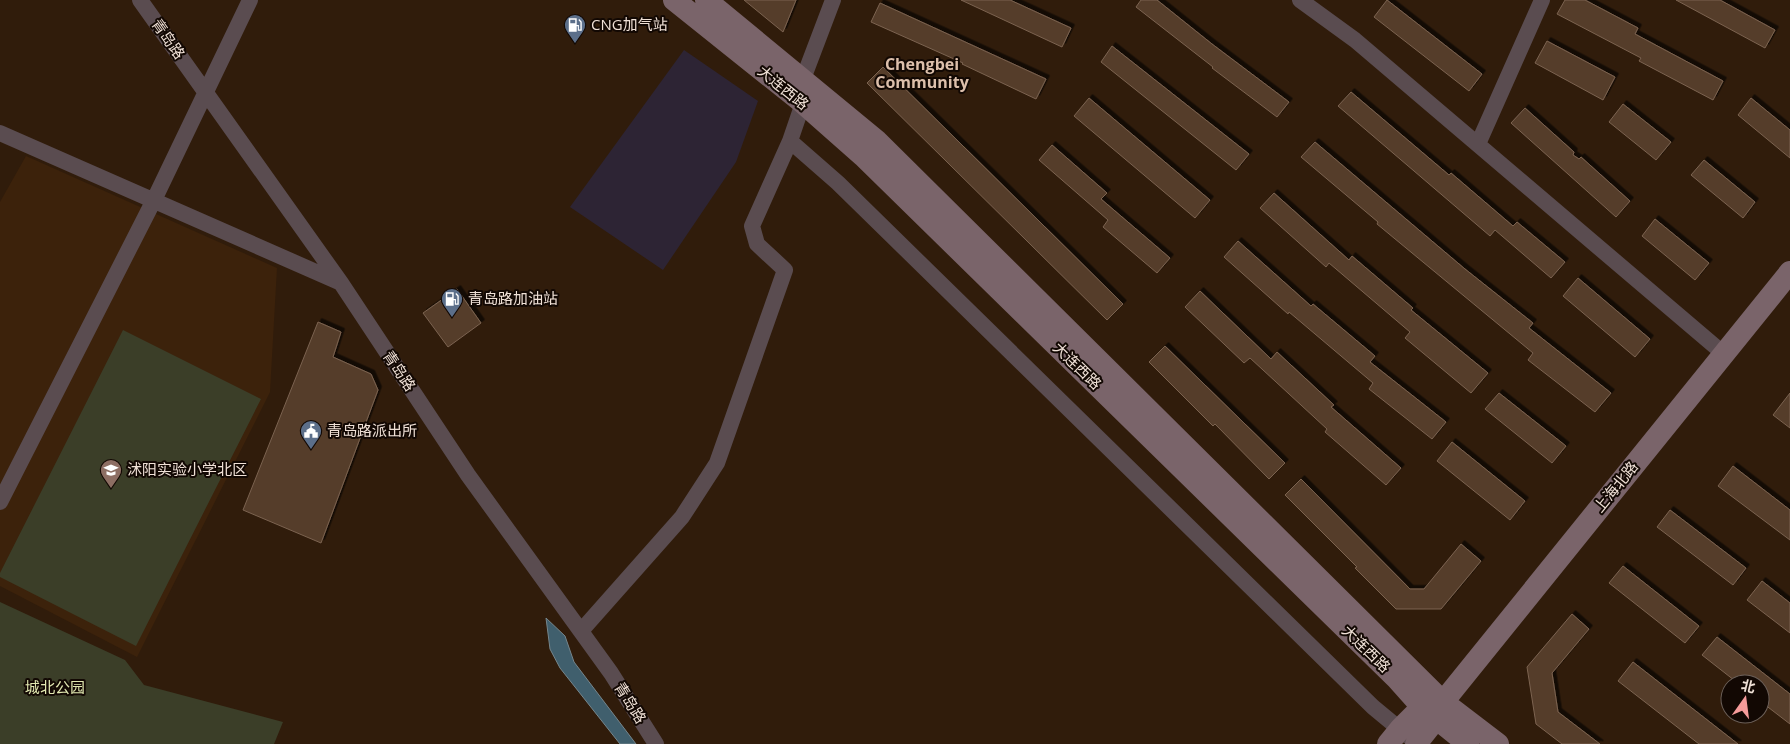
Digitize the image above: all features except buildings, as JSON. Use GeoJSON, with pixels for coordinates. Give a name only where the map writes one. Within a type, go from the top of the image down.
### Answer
{"type":"FeatureCollection","features":[{"type":"Feature","properties":{"kind":"main road","name":"大连西路"},"geometry":{"type":"LineString","coordinates":[[674,0],[802,103],[870,163],[1397,679],[1433,709],[1498,744]]}},
{"type":"Feature","properties":{"kind":"main road","name":"大连西路"},"geometry":{"type":"LineString","coordinates":[[706,0],[877,141],[1468,744]]}},
{"type":"Feature","properties":{"kind":"main road","name":"上海北路"},"geometry":{"type":"LineString","coordinates":[[1407,741],[1790,272]]}},
{"type":"Feature","properties":{"kind":"street","name":"青岛路"},"geometry":{"type":"LineString","coordinates":[[140,0],[342,283],[468,475],[611,673],[656,744]]}},
{"type":"Feature","properties":{"kind":"street"},"geometry":{"type":"LineString","coordinates":[[0,502],[154,200],[250,0]]}},
{"type":"Feature","properties":{"kind":"street"},"geometry":{"type":"LineString","coordinates":[[803,79],[833,0]]}},
{"type":"Feature","properties":{"kind":"street"},"geometry":{"type":"LineString","coordinates":[[1300,0],[1355,40],[1724,354]]}},
{"type":"Feature","properties":{"kind":"street"},"geometry":{"type":"LineString","coordinates":[[1478,144],[1542,0]]}},
{"type":"Feature","properties":{"kind":"street"},"geometry":{"type":"LineString","coordinates":[[581,632],[682,517],[717,463],[785,270],[757,244],[752,226],[790,141],[802,103]]}},
{"type":"Feature","properties":{"kind":"street"},"geometry":{"type":"LineString","coordinates":[[0,133],[342,283]]}},
{"type":"Feature","properties":{"kind":"street"},"geometry":{"type":"LineString","coordinates":[[790,141],[838,183],[1407,741]]}},
{"type":"Feature","properties":{"kind":"shaded area"},"geometry":{"type":"Polygon","coordinates":[[[684,50],[758,101],[736,162],[663,270],[570,207],[684,50]]]}},
{"type":"Feature","properties":{"kind":"shaded area","name":"沭阳实验小学北区"},"geometry":{"type":"Polygon","coordinates":[[[26,156],[277,268],[270,392],[137,657],[0,586],[0,202],[26,156]]]}},
{"type":"Feature","properties":{"kind":"green space"},"geometry":{"type":"Polygon","coordinates":[[[123,330],[261,399],[136,646],[0,577],[0,573],[123,330]]]}},
{"type":"Feature","properties":{"kind":"green space","name":"城北公园"},"geometry":{"type":"Polygon","coordinates":[[[0,602],[125,660],[144,685],[283,722],[274,744],[0,744],[0,602]]]}},
{"type":"Feature","properties":{"kind":"water"},"geometry":{"type":"Polygon","coordinates":[[[546,618],[565,636],[574,662],[636,744],[620,744],[560,668],[550,649],[546,618]]]}},
{"type":"Feature","properties":{"kind":"place","name":"CNG加气站"},"geometry":{"type":"Point","coordinates":[575,44]}},
{"type":"Feature","properties":{"kind":"place","name":"青岛路加油站"},"geometry":{"type":"Point","coordinates":[452,318]}},
{"type":"Feature","properties":{"kind":"place","name":"青岛路派出所"},"geometry":{"type":"Point","coordinates":[311,450]}},
{"type":"Feature","properties":{"kind":"place","name":"沭阳实验小学北区"},"geometry":{"type":"Point","coordinates":[111,489]}},
{"type":"Feature","properties":{"kind":"district","name":"Chengbei Community"},"geometry":{"type":"Point","coordinates":[922,73]}}]}
